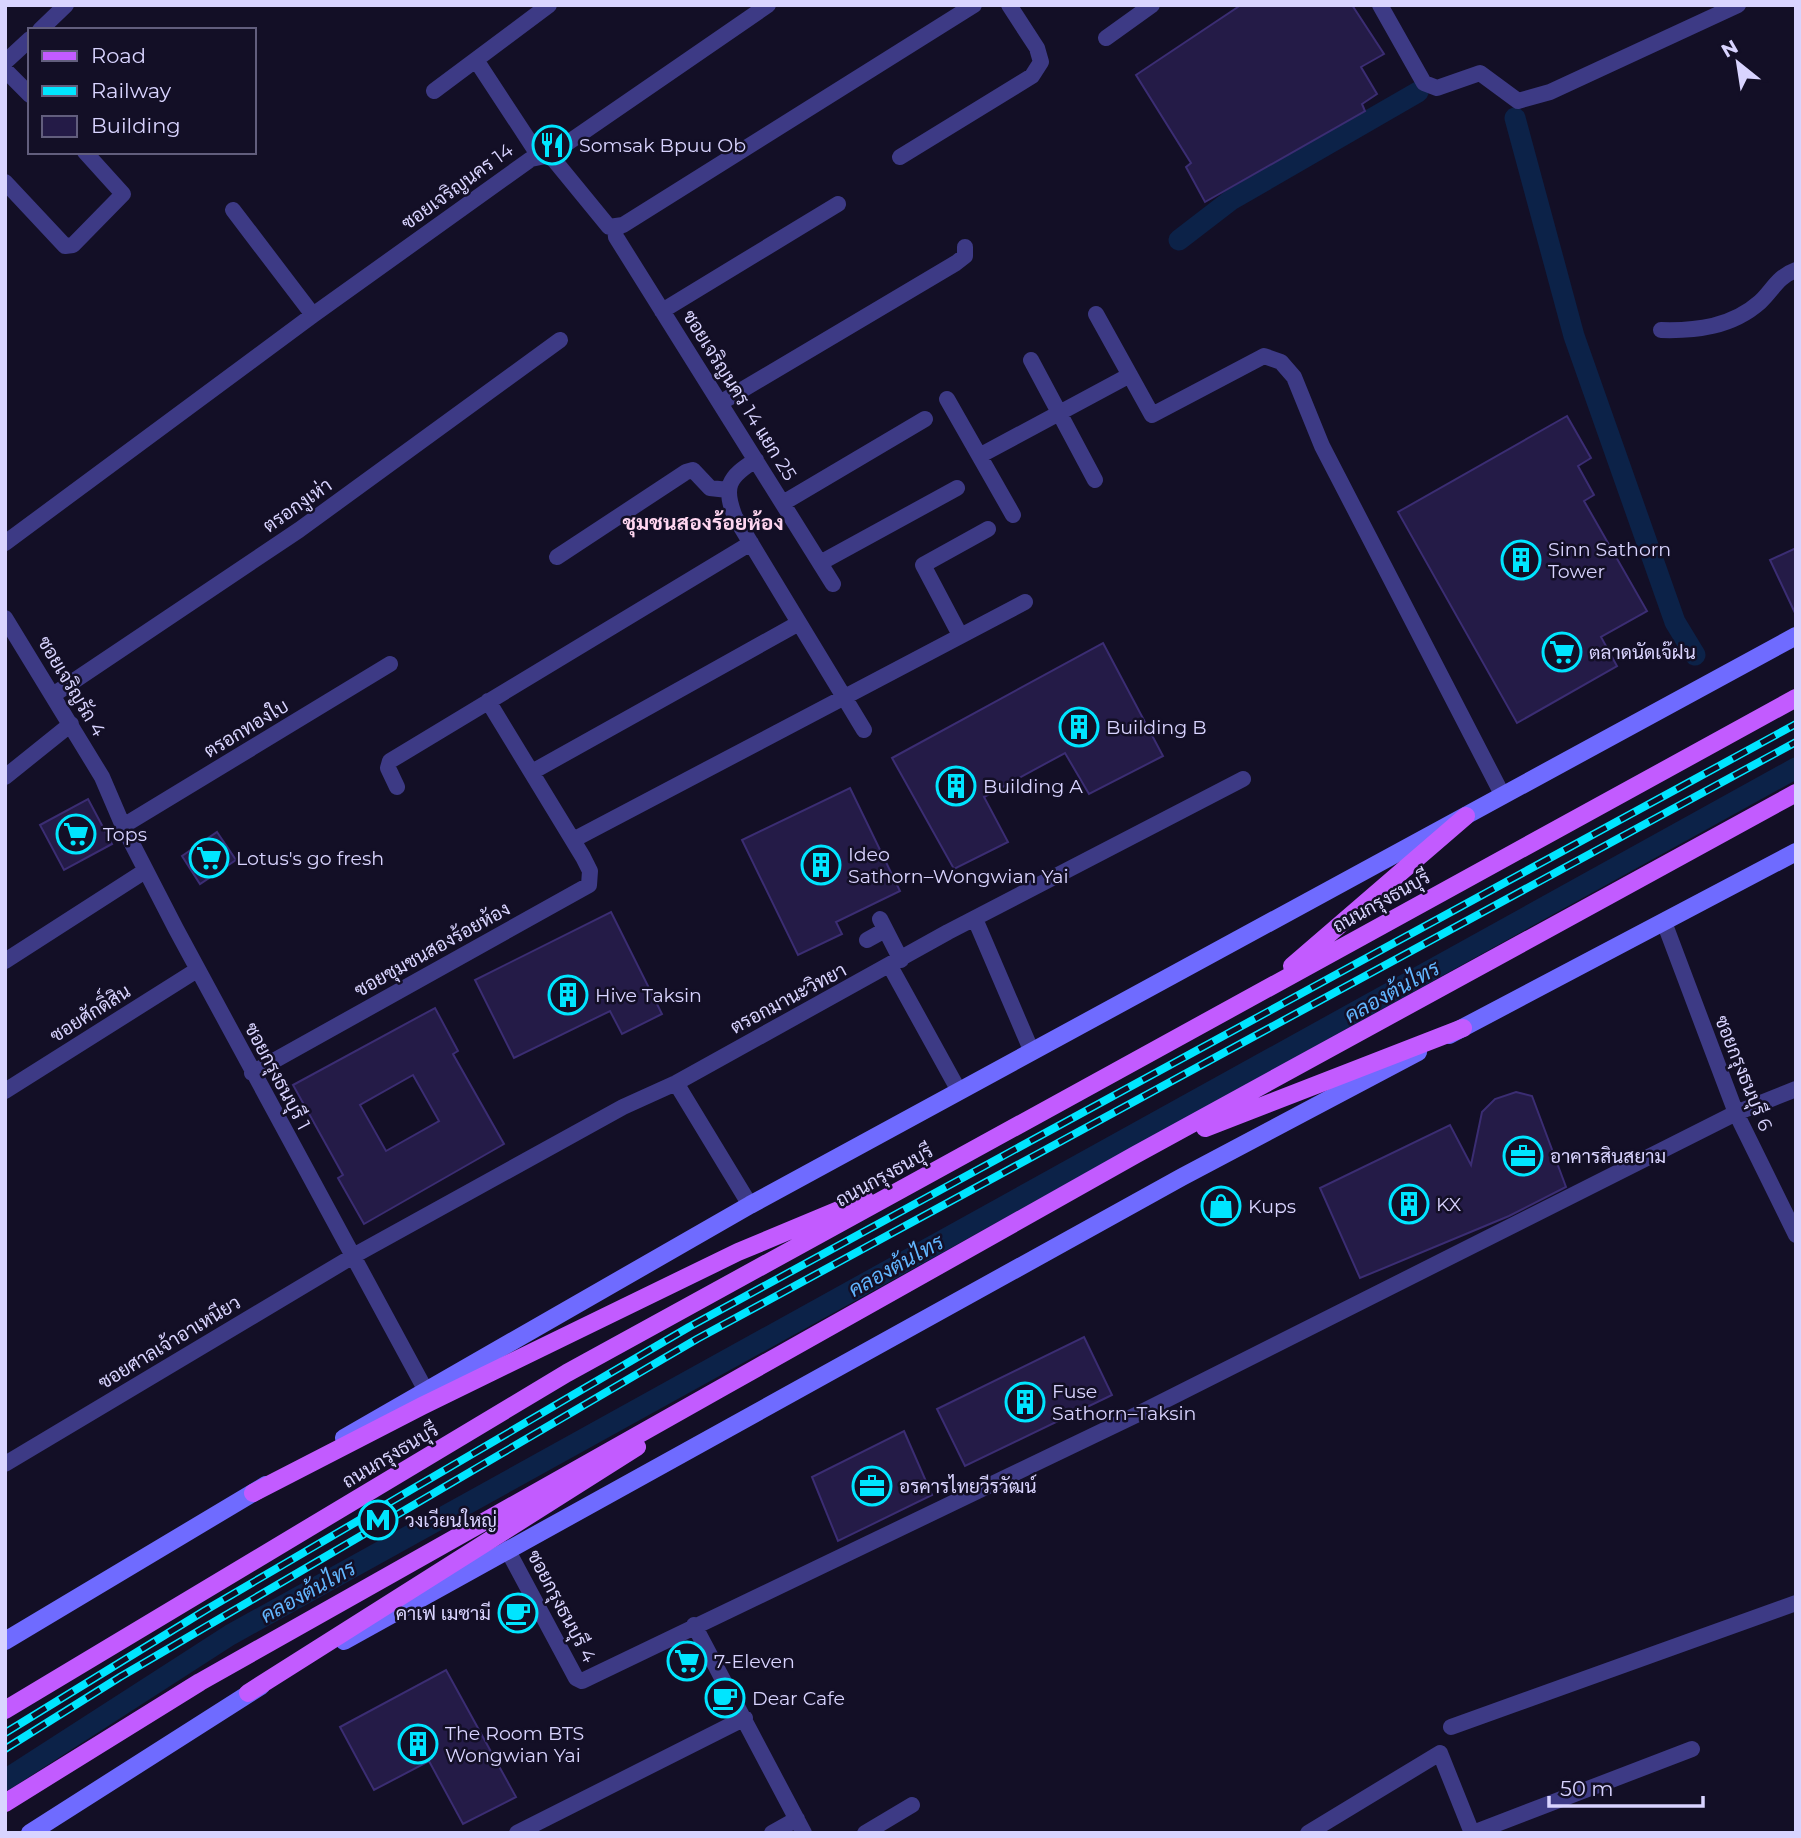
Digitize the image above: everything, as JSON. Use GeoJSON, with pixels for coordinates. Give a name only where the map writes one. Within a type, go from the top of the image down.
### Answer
{"type":"FeatureCollection","features":[{"type":"Feature","properties":{"kind":"main road","name":"ถนนกรุงธนบุรี"},"geometry":{"type":"LineString","coordinates":[[5,1641],[425,1389],[750,1205],[1796,636]]}},
{"type":"Feature","properties":{"kind":"main road","name":"ถนนกรุงธนบุรี"},"geometry":{"type":"LineString","coordinates":[[5,1710],[567,1373],[1796,698]]}},
{"type":"Feature","properties":{"kind":"main road"},"geometry":{"type":"LineString","coordinates":[[5,1803],[201,1682],[723,1387],[1135,1155],[1796,793]]}},
{"type":"Feature","properties":{"kind":"main road"},"geometry":{"type":"LineString","coordinates":[[1266,989],[1466,816]]}},
{"type":"Feature","properties":{"kind":"main road"},"geometry":{"type":"LineString","coordinates":[[248,1693],[1182,1177],[1796,852]]}},
{"type":"Feature","properties":{"kind":"main road"},"geometry":{"type":"LineString","coordinates":[[1135,1155],[1463,1028]]}},
{"type":"Feature","properties":{"kind":"main road"},"geometry":{"type":"LineString","coordinates":[[253,1493],[422,1406],[738,1252],[927,1176]]}},
{"type":"Feature","properties":{"kind":"main road"},"geometry":{"type":"LineString","coordinates":[[30,1833],[616,1462],[723,1387]]}},
{"type":"Feature","properties":{"kind":"street"},"geometry":{"type":"LineString","coordinates":[[42,28],[66,5]]}},
{"type":"Feature","properties":{"kind":"street"},"geometry":{"type":"LineString","coordinates":[[434,91],[549,5]]}},
{"type":"Feature","properties":{"kind":"street","name":"ซอยเจริญนคร 14"},"geometry":{"type":"LineString","coordinates":[[5,543],[313,315],[768,5]]}},
{"type":"Feature","properties":{"kind":"street"},"geometry":{"type":"LineString","coordinates":[[476,60],[544,156],[609,227],[615,228],[974,5]]}},
{"type":"Feature","properties":{"kind":"street"},"geometry":{"type":"LineString","coordinates":[[900,157],[1032,76],[1041,62],[1038,48],[1009,5]]}},
{"type":"Feature","properties":{"kind":"street"},"geometry":{"type":"LineString","coordinates":[[1106,38],[1152,5]]}},
{"type":"Feature","properties":{"kind":"street"},"geometry":{"type":"LineString","coordinates":[[1380,5],[1424,83],[1437,88],[1480,73],[1518,101],[1550,92],[1738,5]]}},
{"type":"Feature","properties":{"kind":"street"},"geometry":{"type":"LineString","coordinates":[[5,62],[28,41]]}},
{"type":"Feature","properties":{"kind":"street"},"geometry":{"type":"LineString","coordinates":[[5,70],[28,93]]}},
{"type":"Feature","properties":{"kind":"street"},"geometry":{"type":"LineString","coordinates":[[5,182],[65,246],[73,245],[123,194],[87,154]]}},
{"type":"Feature","properties":{"kind":"street"},"geometry":{"type":"LineString","coordinates":[[662,310],[838,204]]}},
{"type":"Feature","properties":{"kind":"street"},"geometry":{"type":"LineString","coordinates":[[233,209],[313,315]]}},
{"type":"Feature","properties":{"kind":"street","name":"ซอยเจริญนคร 14 แยก 25"},"geometry":{"type":"LineString","coordinates":[[615,228],[616,237],[832,583]]}},
{"type":"Feature","properties":{"kind":"street"},"geometry":{"type":"LineString","coordinates":[[720,403],[956,263],[965,256],[965,247]]}},
{"type":"Feature","properties":{"kind":"street"},"geometry":{"type":"LineString","coordinates":[[1661,330],[1707,328],[1745,313],[1762,301],[1775,283],[1796,270]]}},
{"type":"Feature","properties":{"kind":"street"},"geometry":{"type":"LineString","coordinates":[[1096,314],[1152,415],[1264,356],[1281,362],[1294,377],[1322,446],[1503,796]]}},
{"type":"Feature","properties":{"kind":"street","name":"ตรอกงูเห่า"},"geometry":{"type":"LineString","coordinates":[[53,695],[299,530],[560,340]]}},
{"type":"Feature","properties":{"kind":"street"},"geometry":{"type":"LineString","coordinates":[[1031,360],[1095,480]]}},
{"type":"Feature","properties":{"kind":"street"},"geometry":{"type":"LineString","coordinates":[[981,456],[1130,375]]}},
{"type":"Feature","properties":{"kind":"street"},"geometry":{"type":"LineString","coordinates":[[947,399],[1013,515]]}},
{"type":"Feature","properties":{"kind":"street"},"geometry":{"type":"LineString","coordinates":[[783,503],[925,419]]}},
{"type":"Feature","properties":{"kind":"street"},"geometry":{"type":"LineString","coordinates":[[756,460],[741,469],[728,490],[727,496],[735,517],[864,730]]}},
{"type":"Feature","properties":{"kind":"street"},"geometry":{"type":"LineString","coordinates":[[557,557],[686,472],[693,470],[710,488],[728,490]]}},
{"type":"Feature","properties":{"kind":"street"},"geometry":{"type":"LineString","coordinates":[[820,564],[957,488]]}},
{"type":"Feature","properties":{"kind":"street"},"geometry":{"type":"LineString","coordinates":[[960,635],[923,565],[988,529]]}},
{"type":"Feature","properties":{"kind":"street"},"geometry":{"type":"LineString","coordinates":[[397,787],[388,768],[390,761],[751,543]]}},
{"type":"Feature","properties":{"kind":"street"},"geometry":{"type":"LineString","coordinates":[[573,840],[1025,602]]}},
{"type":"Feature","properties":{"kind":"street","name":"ซอยเจริญรัถ 4"},"geometry":{"type":"LineString","coordinates":[[6,620],[102,777]]}},
{"type":"Feature","properties":{"kind":"street"},"geometry":{"type":"LineString","coordinates":[[532,772],[799,623]]}},
{"type":"Feature","properties":{"kind":"street","name":"ตรอกทองใบ"},"geometry":{"type":"LineString","coordinates":[[123,826],[390,664]]}},
{"type":"Feature","properties":{"kind":"street","name":"ซอยชุมชนสองร้อยห้อง"},"geometry":{"type":"LineString","coordinates":[[252,1073],[589,885],[590,870],[488,701]]}},
{"type":"Feature","properties":{"kind":"street"},"geometry":{"type":"LineString","coordinates":[[5,777],[71,724]]}},
{"type":"Feature","properties":{"kind":"street","name":"ซอยกรุงธนบุรี 1"},"geometry":{"type":"LineString","coordinates":[[102,777],[145,871],[197,970],[355,1255],[425,1389]]}},
{"type":"Feature","properties":{"kind":"street","name":"ตรอกมานะวิทยา"},"geometry":{"type":"LineString","coordinates":[[355,1255],[623,1107],[676,1083],[975,919],[1243,779]]}},
{"type":"Feature","properties":{"kind":"street"},"geometry":{"type":"LineString","coordinates":[[5,961],[145,871]]}},
{"type":"Feature","properties":{"kind":"street"},"geometry":{"type":"LineString","coordinates":[[975,919],[1032,1052]]}},
{"type":"Feature","properties":{"kind":"street","name":"ซอยกรุงธนบุรี 6"},"geometry":{"type":"LineString","coordinates":[[1664,922],[1736,1113],[1796,1235]]}},
{"type":"Feature","properties":{"kind":"street"},"geometry":{"type":"LineString","coordinates":[[867,940],[883,925],[896,963],[959,1091]]}},
{"type":"Feature","properties":{"kind":"street","name":"ซอยศักดิ์สิน"},"geometry":{"type":"LineString","coordinates":[[5,1091],[197,970]]}},
{"type":"Feature","properties":{"kind":"street"},"geometry":{"type":"LineString","coordinates":[[676,1083],[750,1205]]}},
{"type":"Feature","properties":{"kind":"street"},"geometry":{"type":"LineString","coordinates":[[772,1833],[800,1826],[694,1625],[1136,1415],[1736,1113],[1796,1089]]}},
{"type":"Feature","properties":{"kind":"street","name":"ซอยศาลเจ้าอาเหนียว"},"geometry":{"type":"LineString","coordinates":[[5,1464],[355,1255]]}},
{"type":"Feature","properties":{"kind":"street","name":"ซอยกรุงธนบุรี 4"},"geometry":{"type":"LineString","coordinates":[[507,1549],[579,1681],[694,1625]]}},
{"type":"Feature","properties":{"kind":"street"},"geometry":{"type":"LineString","coordinates":[[1451,1727],[1796,1602]]}},
{"type":"Feature","properties":{"kind":"street"},"geometry":{"type":"LineString","coordinates":[[517,1833],[745,1718]]}},
{"type":"Feature","properties":{"kind":"street"},"geometry":{"type":"LineString","coordinates":[[1308,1833],[1440,1753],[1473,1833],[1692,1749]]}},
{"type":"Feature","properties":{"kind":"street"},"geometry":{"type":"LineString","coordinates":[[865,1833],[912,1805]]}},
{"type":"Feature","properties":{"kind":"building"},"geometry":{"type":"Polygon","coordinates":[[[1241,5],[1352,5],[1384,54],[1361,67],[1377,94],[1362,104],[1365,111],[1205,202],[1186,167],[1191,163],[1136,75],[1241,5]]]}},
{"type":"Feature","properties":{"kind":"building","name":"Sinn Sathorn Tower"},"geometry":{"type":"Polygon","coordinates":[[[1567,416],[1591,458],[1578,466],[1594,495],[1584,501],[1647,611],[1601,637],[1617,666],[1517,723],[1398,512],[1567,416]]]}},
{"type":"Feature","properties":{"kind":"building"},"geometry":{"type":"Polygon","coordinates":[[[1796,548],[1796,615],[1770,560],[1796,548]]]}},
{"type":"Feature","properties":{"kind":"building"},"geometry":{"type":"Polygon","coordinates":[[[1103,643],[1163,756],[1089,794],[1065,753],[984,797],[1008,842],[954,869],[892,758],[1103,643]]]}},
{"type":"Feature","properties":{"kind":"building","name":"Ideo Sathorn–Wongwian Yai"},"geometry":{"type":"Polygon","coordinates":[[[850,788],[900,891],[836,922],[842,934],[798,955],[742,840],[850,788]]]}},
{"type":"Feature","properties":{"kind":"building","name":"Tops"},"geometry":{"type":"Polygon","coordinates":[[[88,799],[112,844],[64,870],[40,825],[88,799]]]}},
{"type":"Feature","properties":{"kind":"building","name":"Lotus's go fresh"},"geometry":{"type":"Polygon","coordinates":[[[217,832],[236,860],[200,884],[182,856],[217,832]]]}},
{"type":"Feature","properties":{"kind":"building","name":"Hive Taksin"},"geometry":{"type":"Polygon","coordinates":[[[611,912],[662,1014],[622,1034],[610,1011],[514,1058],[475,980],[611,912]]]}},
{"type":"Feature","properties":{"kind":"building"},"geometry":{"type":"Polygon","coordinates":[[[435,1008],[458,1051],[453,1054],[504,1144],[364,1224],[338,1178],[343,1175],[293,1085],[435,1008]],[[413,1075],[360,1105],[386,1151],[439,1121],[413,1075]]]}},
{"type":"Feature","properties":{"kind":"building","name":"KX"},"geometry":{"type":"Polygon","coordinates":[[[1516,1092],[1532,1096],[1566,1187],[1509,1216],[1360,1278],[1320,1188],[1450,1125],[1471,1165],[1482,1112],[1495,1099],[1516,1092]]]}},
{"type":"Feature","properties":{"kind":"building","name":"Fuse Sathorn–Taksin"},"geometry":{"type":"Polygon","coordinates":[[[1084,1337],[1112,1395],[965,1466],[937,1409],[1084,1337]]]}},
{"type":"Feature","properties":{"kind":"building","name":"อรคารไทยวีรวัฒน์"},"geometry":{"type":"Polygon","coordinates":[[[904,1431],[932,1495],[838,1541],[812,1477],[904,1431]]]}},
{"type":"Feature","properties":{"kind":"building","name":"The Room BTS Wongwian Yai"},"geometry":{"type":"Polygon","coordinates":[[[446,1670],[516,1797],[463,1824],[429,1761],[374,1790],[340,1727],[446,1670]]]}},
{"type":"Feature","properties":{"kind":"waterway"},"geometry":{"type":"LineString","coordinates":[[1179,240],[1231,200],[1418,92]]}},
{"type":"Feature","properties":{"kind":"waterway"},"geometry":{"type":"LineString","coordinates":[[1515,118],[1574,336],[1675,622],[1695,655]]}},
{"type":"Feature","properties":{"kind":"waterway","name":"คลองต้นไทร"},"geometry":{"type":"LineString","coordinates":[[5,1780],[230,1635],[1796,768]]}},
{"type":"Feature","properties":{"kind":"railway"},"geometry":{"type":"LineString","coordinates":[[5,1733],[204,1611],[689,1327],[1796,724]]}},
{"type":"Feature","properties":{"kind":"railway"},"geometry":{"type":"LineString","coordinates":[[5,1749],[120,1677],[697,1339],[1796,742]]}},
{"type":"Feature","properties":{"kind":"place","name":"Somsak Bpuu Ob"},"geometry":{"type":"Point","coordinates":[552,145]}},
{"type":"Feature","properties":{"kind":"place","name":"Sinn Sathorn Tower"},"geometry":{"type":"Point","coordinates":[1521,560]}},
{"type":"Feature","properties":{"kind":"place","name":"ตลาดนัดเจ๊ฝน"},"geometry":{"type":"Point","coordinates":[1562,652]}},
{"type":"Feature","properties":{"kind":"place","name":"Building B"},"geometry":{"type":"Point","coordinates":[1079,727]}},
{"type":"Feature","properties":{"kind":"place","name":"Building A"},"geometry":{"type":"Point","coordinates":[956,786]}},
{"type":"Feature","properties":{"kind":"place","name":"Tops"},"geometry":{"type":"Point","coordinates":[76,834]}},
{"type":"Feature","properties":{"kind":"place","name":"Lotus's go fresh"},"geometry":{"type":"Point","coordinates":[209,858]}},
{"type":"Feature","properties":{"kind":"place","name":"Ideo Sathorn–Wongwian Yai"},"geometry":{"type":"Point","coordinates":[821,865]}},
{"type":"Feature","properties":{"kind":"place","name":"Hive Taksin"},"geometry":{"type":"Point","coordinates":[568,995]}},
{"type":"Feature","properties":{"kind":"place","name":"อาคารสินสยาม"},"geometry":{"type":"Point","coordinates":[1523,1156]}},
{"type":"Feature","properties":{"kind":"place","name":"KX"},"geometry":{"type":"Point","coordinates":[1409,1204]}},
{"type":"Feature","properties":{"kind":"place","name":"Kups"},"geometry":{"type":"Point","coordinates":[1221,1206]}},
{"type":"Feature","properties":{"kind":"place","name":"Fuse Sathorn–Taksin"},"geometry":{"type":"Point","coordinates":[1025,1402]}},
{"type":"Feature","properties":{"kind":"place","name":"อรคารไทยวีรวัฒน์"},"geometry":{"type":"Point","coordinates":[872,1486]}},
{"type":"Feature","properties":{"kind":"place","name":"วงเวียนใหญ่"},"geometry":{"type":"Point","coordinates":[378,1520]}},
{"type":"Feature","properties":{"kind":"place","name":"คาเฟ เมซามี"},"geometry":{"type":"Point","coordinates":[518,1613]}},
{"type":"Feature","properties":{"kind":"place","name":"7-Eleven"},"geometry":{"type":"Point","coordinates":[687,1661]}},
{"type":"Feature","properties":{"kind":"place","name":"Dear Cafe"},"geometry":{"type":"Point","coordinates":[725,1698]}},
{"type":"Feature","properties":{"kind":"place","name":"The Room BTS Wongwian Yai"},"geometry":{"type":"Point","coordinates":[418,1744]}},
{"type":"Feature","properties":{"kind":"district","name":"ชุมชนสองร้อยห้อง"},"geometry":{"type":"Point","coordinates":[703,523]}}]}
